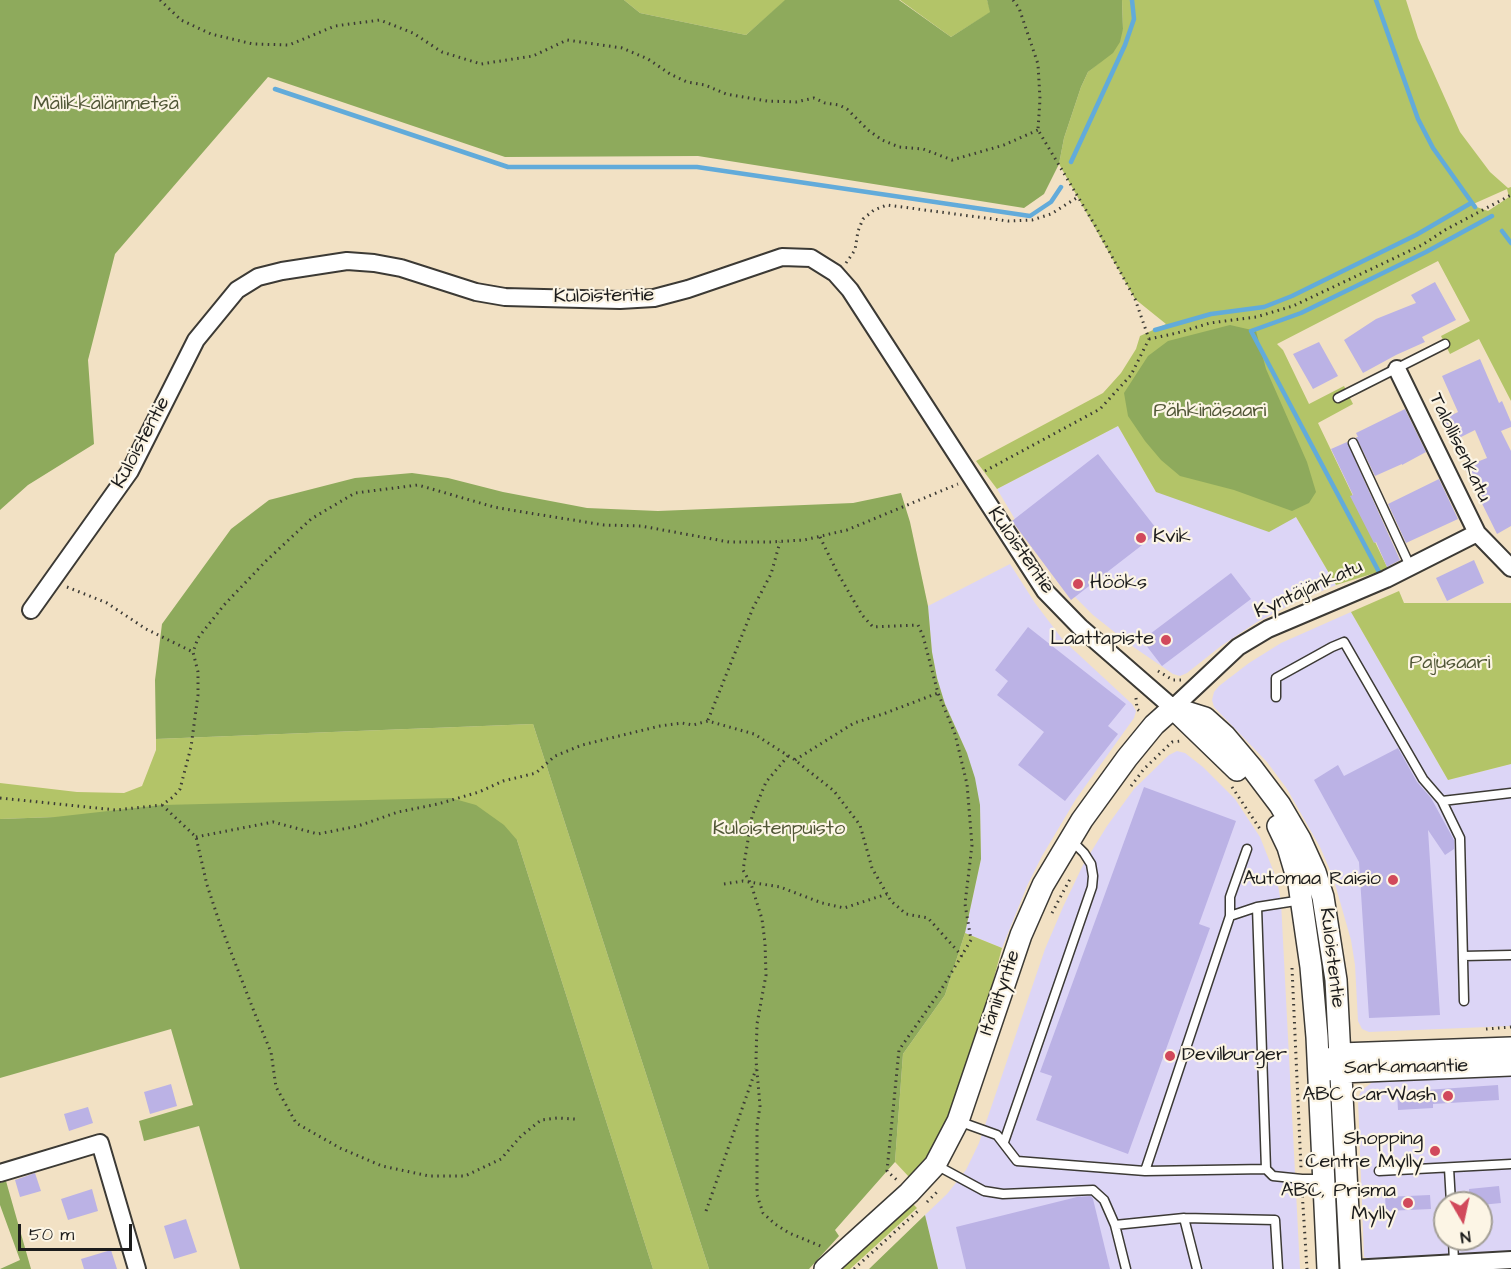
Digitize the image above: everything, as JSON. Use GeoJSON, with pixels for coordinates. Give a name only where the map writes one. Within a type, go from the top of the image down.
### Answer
{"type":"FeatureCollection","features":[{"type":"Feature","properties":{"kind":"street","name":"Kuloistentie"},"geometry":{"type":"LineString","coordinates":[[31,610],[130,471],[196,340],[237,291],[258,277],[347,261],[401,268],[476,292],[505,297],[620,300],[654,298],[783,257],[811,258],[836,273],[850,290],[1045,591],[1080,627],[1173,708],[1243,776],[1270,812],[1313,898],[1336,980],[1351,1269]]}},
{"type":"Feature","properties":{"kind":"street","name":"Talollisenkatu"},"geometry":{"type":"LineString","coordinates":[[1397,369],[1477,533],[1511,568]]}},
{"type":"Feature","properties":{"kind":"street","name":"Kyntäjänkatu"},"geometry":{"type":"LineString","coordinates":[[1173,708],[1238,647],[1286,621],[1377,583],[1477,533]]}},
{"type":"Feature","properties":{"kind":"street","name":"Itäniityntie"},"geometry":{"type":"LineString","coordinates":[[826,1259],[943,1169],[1028,919],[1043,885],[1077,846],[1127,758],[1154,725],[1173,708]]}},
{"type":"Feature","properties":{"kind":"street","name":"Kuloistentie"},"geometry":{"type":"LineString","coordinates":[[1313,898],[1311,967],[1328,1269]]}},
{"type":"Feature","properties":{"kind":"street","name":"Sarkamaantie"},"geometry":{"type":"LineString","coordinates":[[1318,1066],[1511,1048]]}},
{"type":"Feature","properties":{"kind":"street","name":"Sarkamaantie"},"geometry":{"type":"LineString","coordinates":[[1341,1063],[1511,1065]]}},
{"type":"Feature","properties":{"kind":"street"},"geometry":{"type":"LineString","coordinates":[[0,1173],[100,1143],[137,1269]]}},
{"type":"Feature","properties":{"kind":"street"},"geometry":{"type":"LineString","coordinates":[[1351,1269],[1511,1260]]}},
{"type":"Feature","properties":{"kind":"lane"},"geometry":{"type":"LineString","coordinates":[[1338,398],[1444,344]]}},
{"type":"Feature","properties":{"kind":"lane"},"geometry":{"type":"LineString","coordinates":[[1353,443],[1410,566]]}},
{"type":"Feature","properties":{"kind":"lane"},"geometry":{"type":"LineString","coordinates":[[1276,697],[1276,678],[1344,642],[1423,779],[1442,801],[1460,838],[1464,1001]]}},
{"type":"Feature","properties":{"kind":"lane"},"geometry":{"type":"LineString","coordinates":[[1442,801],[1511,793]]}},
{"type":"Feature","properties":{"kind":"lane"},"geometry":{"type":"LineString","coordinates":[[1004,1142],[1092,887],[1091,864],[1077,846]]}},
{"type":"Feature","properties":{"kind":"lane"},"geometry":{"type":"LineString","coordinates":[[1145,1171],[1230,916],[1230,897],[1247,849]]}},
{"type":"Feature","properties":{"kind":"lane"},"geometry":{"type":"LineString","coordinates":[[1230,916],[1257,907],[1313,898]]}},
{"type":"Feature","properties":{"kind":"lane"},"geometry":{"type":"LineString","coordinates":[[1257,907],[1266,1169],[1273,1176],[1323,1179]]}},
{"type":"Feature","properties":{"kind":"lane"},"geometry":{"type":"LineString","coordinates":[[1463,956],[1511,955]]}},
{"type":"Feature","properties":{"kind":"lane"},"geometry":{"type":"LineString","coordinates":[[958,1121],[997,1135],[1017,1161],[1145,1171],[1266,1169]]}},
{"type":"Feature","properties":{"kind":"lane"},"geometry":{"type":"LineString","coordinates":[[1379,1171],[1511,1164]]}},
{"type":"Feature","properties":{"kind":"lane"},"geometry":{"type":"LineString","coordinates":[[1449,1168],[1450,1191]]}},
{"type":"Feature","properties":{"kind":"lane"},"geometry":{"type":"LineString","coordinates":[[943,1169],[984,1191],[1002,1194],[1094,1190],[1104,1200],[1115,1225],[1126,1269]]}},
{"type":"Feature","properties":{"kind":"lane"},"geometry":{"type":"LineString","coordinates":[[1115,1225],[1184,1218],[1275,1220],[1278,1269]]}},
{"type":"Feature","properties":{"kind":"lane"},"geometry":{"type":"LineString","coordinates":[[1184,1218],[1197,1269]]}},
{"type":"Feature","properties":{"kind":"lane"},"geometry":{"type":"LineString","coordinates":[[1454,1251],[1454,1263]]}},
{"type":"Feature","properties":{"kind":"path"},"geometry":{"type":"LineString","coordinates":[[160,0],[181,20],[211,34],[253,44],[290,45],[335,26],[380,20],[413,33],[442,52],[481,64],[533,56],[567,40],[622,48],[648,59],[687,82],[726,93],[766,101],[796,102],[814,98],[825,104],[839,105],[882,140],[899,147],[923,149],[952,160],[1004,145],[1038,130]]}},
{"type":"Feature","properties":{"kind":"path"},"geometry":{"type":"LineString","coordinates":[[0,798],[116,810],[162,805],[180,789],[190,747],[198,695],[198,672],[193,652],[198,638],[224,605],[311,519],[355,493],[418,485],[494,507],[604,525],[641,526],[729,542],[804,540],[847,530],[971,479],[1100,409],[1131,375],[1149,339],[1135,299],[1096,227],[1038,130],[1040,99],[1038,64],[1019,8],[1013,0]]}},
{"type":"Feature","properties":{"kind":"path"},"geometry":{"type":"LineString","coordinates":[[1149,339],[1210,322],[1256,317],[1293,306],[1422,244],[1511,195]]}},
{"type":"Feature","properties":{"kind":"path"},"geometry":{"type":"LineString","coordinates":[[836,273],[855,250],[858,231],[863,219],[874,210],[887,205],[1008,220],[1032,220],[1051,214],[1078,197]]}},
{"type":"Feature","properties":{"kind":"path"},"geometry":{"type":"LineString","coordinates":[[820,537],[862,615],[873,627],[918,625],[938,693],[955,734],[967,784],[972,845],[965,904],[971,940],[941,990],[899,1050],[887,1171],[898,1182]]}},
{"type":"Feature","properties":{"kind":"path"},"geometry":{"type":"LineString","coordinates":[[708,721],[753,608],[771,574],[780,542]]}},
{"type":"Feature","properties":{"kind":"path"},"geometry":{"type":"LineString","coordinates":[[52,580],[107,603],[146,629],[193,652]]}},
{"type":"Feature","properties":{"kind":"path"},"geometry":{"type":"LineString","coordinates":[[1158,671],[1173,680],[1188,678]]}},
{"type":"Feature","properties":{"kind":"path"},"geometry":{"type":"LineString","coordinates":[[795,760],[854,723],[938,693]]}},
{"type":"Feature","properties":{"kind":"path"},"geometry":{"type":"LineString","coordinates":[[196,837],[273,822],[318,834],[358,826],[398,812],[438,804],[478,792],[503,781],[536,773],[555,756],[582,745],[660,726],[682,723],[693,725],[708,721],[754,734],[795,760],[834,791],[860,825],[872,868],[891,901],[906,914],[928,918],[962,956]]}},
{"type":"Feature","properties":{"kind":"path"},"geometry":{"type":"LineString","coordinates":[[1126,792],[1144,769],[1172,742],[1186,743]]}},
{"type":"Feature","properties":{"kind":"path"},"geometry":{"type":"LineString","coordinates":[[788,756],[765,782],[752,816],[743,870],[751,884],[762,919],[766,975],[757,1024],[760,1106],[756,1165],[757,1196],[763,1213],[789,1233],[801,1236],[826,1259]]}},
{"type":"Feature","properties":{"kind":"path"},"geometry":{"type":"LineString","coordinates":[[1227,782],[1258,822],[1262,831]]}},
{"type":"Feature","properties":{"kind":"path"},"geometry":{"type":"LineString","coordinates":[[162,805],[196,837],[207,885],[220,924],[271,1052],[276,1087],[296,1123],[340,1148],[382,1166],[429,1176],[465,1176],[501,1159],[520,1136],[541,1120],[575,1119]]}},
{"type":"Feature","properties":{"kind":"path"},"geometry":{"type":"LineString","coordinates":[[1051,914],[1077,846]]}},
{"type":"Feature","properties":{"kind":"path"},"geometry":{"type":"LineString","coordinates":[[724,884],[742,881],[751,884],[780,886],[822,903],[844,908],[887,894]]}},
{"type":"Feature","properties":{"kind":"path"},"geometry":{"type":"LineString","coordinates":[[1291,959],[1307,1269]]}},
{"type":"Feature","properties":{"kind":"path"},"geometry":{"type":"LineString","coordinates":[[706,1211],[757,1067]]}},
{"type":"Feature","properties":{"kind":"path"},"geometry":{"type":"LineString","coordinates":[[854,1269],[923,1207],[943,1169]]}},
{"type":"Feature","properties":{"kind":"shaded area"},"geometry":{"type":"Polygon","coordinates":[[[1118,426],[1156,492],[1296,517],[1336,585],[1257,622],[1180,676],[1173,674],[1132,646],[1093,615],[1058,580],[1028,541],[997,489],[1118,426]]]}},
{"type":"Feature","properties":{"kind":"shaded area"},"geometry":{"type":"Polygon","coordinates":[[[1010,564],[1035,603],[1063,640],[1132,704],[1136,711],[1134,718],[1076,799],[1042,856],[1002,948],[965,933],[981,859],[980,805],[967,753],[945,704],[937,678],[928,606],[1010,564]]]}},
{"type":"Feature","properties":{"kind":"shaded area"},"geometry":{"type":"Polygon","coordinates":[[[1351,612],[1448,780],[1511,764],[1511,1026],[1369,1032],[1362,1029],[1358,1021],[1355,965],[1351,940],[1333,877],[1320,847],[1287,789],[1267,762],[1214,707],[1212,700],[1214,692],[1249,663],[1281,643],[1351,612]]]}},
{"type":"Feature","properties":{"kind":"shaded area"},"geometry":{"type":"Polygon","coordinates":[[[1177,751],[1185,753],[1203,767],[1235,799],[1260,837],[1277,880],[1281,902],[1300,1269],[938,1269],[925,1215],[947,1194],[966,1170],[979,1143],[1045,949],[1063,907],[1083,865],[1107,826],[1134,789],[1169,755],[1177,751]]]}},
{"type":"Feature","properties":{"kind":"shaded area","name":"Shopping Centre Mylly"},"geometry":{"type":"Polygon","coordinates":[[[1511,1075],[1511,1251],[1369,1259],[1364,1257],[1358,1099],[1361,1091],[1375,1080],[1511,1075]]]}},
{"type":"Feature","properties":{"kind":"green space","name":"Mälikkälänmetsä"},"geometry":{"type":"Polygon","coordinates":[[[0,0],[624,0],[640,13],[746,35],[785,0],[899,0],[951,37],[990,12],[987,0],[1122,0],[1123,29],[1120,42],[1113,53],[1088,72],[1064,138],[1059,164],[1044,194],[1024,208],[698,156],[505,157],[268,77],[115,254],[88,360],[94,444],[28,485],[0,510],[0,0]]]}},
{"type":"Feature","properties":{"kind":"green space"},"geometry":{"type":"Polygon","coordinates":[[[624,0],[786,0],[746,35],[640,13],[624,0]]]}},
{"type":"Feature","properties":{"kind":"green space"},"geometry":{"type":"Polygon","coordinates":[[[900,0],[987,0],[991,12],[951,37],[900,0]]]}},
{"type":"Feature","properties":{"kind":"green space"},"geometry":{"type":"Polygon","coordinates":[[[1122,0],[1406,0],[1418,38],[1460,132],[1490,172],[1508,188],[1511,187],[1511,401],[1479,339],[1450,354],[1441,336],[1470,321],[1438,261],[1277,344],[1283,350],[1309,404],[1344,386],[1353,404],[1318,423],[1388,569],[1336,585],[1296,517],[1269,532],[1156,492],[1118,426],[997,489],[976,461],[1103,393],[1121,373],[1136,349],[1140,336],[1166,324],[1135,299],[1059,164],[1064,138],[1088,72],[1099,63],[1123,29],[1122,0]],[[1507,189],[1471,205],[1488,211],[1509,197],[1507,189]]]}},
{"type":"Feature","properties":{"kind":"green space","name":"Pähkinäsaari"},"geometry":{"type":"Polygon","coordinates":[[[1230,325],[1256,331],[1266,369],[1307,462],[1316,492],[1309,503],[1292,511],[1234,490],[1180,476],[1161,460],[1128,416],[1124,393],[1148,356],[1168,341],[1230,325]]]}},
{"type":"Feature","properties":{"kind":"green space","name":"Kuloistenpuisto"},"geometry":{"type":"Polygon","coordinates":[[[412,473],[448,478],[503,492],[587,508],[658,511],[853,503],[901,493],[910,522],[928,606],[937,678],[975,778],[980,805],[981,859],[965,933],[945,995],[903,1054],[895,1162],[835,1230],[839,1236],[809,1269],[709,1269],[533,724],[156,739],[155,680],[162,624],[231,529],[269,500],[355,478],[412,473]]]}},
{"type":"Feature","properties":{"kind":"green space","name":"Pajusaari"},"geometry":{"type":"Polygon","coordinates":[[[1399,591],[1404,603],[1511,603],[1511,764],[1448,780],[1351,612],[1399,591]]]}},
{"type":"Feature","properties":{"kind":"green space"},"geometry":{"type":"Polygon","coordinates":[[[533,724],[709,1269],[653,1269],[517,840],[55,817],[0,819],[0,783],[77,792],[124,793],[142,786],[156,750],[156,739],[533,724]]]}},
{"type":"Feature","properties":{"kind":"green space"},"geometry":{"type":"Polygon","coordinates":[[[451,798],[476,805],[504,825],[517,840],[653,1269],[240,1269],[199,1126],[144,1141],[139,1121],[193,1105],[171,1029],[0,1078],[0,819],[55,817],[162,805],[451,798]]]}},
{"type":"Feature","properties":{"kind":"green space"},"geometry":{"type":"Polygon","coordinates":[[[965,933],[1002,948],[964,1075],[936,1146],[910,1178],[895,1162],[903,1054],[945,995],[965,933]]]}},
{"type":"Feature","properties":{"kind":"green space"},"geometry":{"type":"Polygon","coordinates":[[[6,1181],[31,1269],[0,1269],[20,1260],[0,1205],[0,1183],[6,1181]]]}},
{"type":"Feature","properties":{"kind":"green space"},"geometry":{"type":"Polygon","coordinates":[[[912,1203],[917,1208],[850,1269],[841,1269],[912,1203]]]}},
{"type":"Feature","properties":{"kind":"green space"},"geometry":{"type":"Polygon","coordinates":[[[925,1215],[938,1269],[869,1269],[925,1215]]]}},
{"type":"Feature","properties":{"kind":"building"},"geometry":{"type":"Polygon","coordinates":[[[1435,282],[1456,320],[1422,337],[1425,342],[1363,373],[1344,340],[1376,319],[1416,303],[1411,295],[1435,282]]]}},
{"type":"Feature","properties":{"kind":"building"},"geometry":{"type":"Polygon","coordinates":[[[1319,342],[1338,376],[1313,389],[1293,354],[1319,342]]]}},
{"type":"Feature","properties":{"kind":"building"},"geometry":{"type":"Polygon","coordinates":[[[1480,359],[1499,403],[1502,401],[1511,422],[1511,427],[1501,431],[1511,451],[1511,526],[1497,534],[1464,467],[1487,458],[1475,430],[1453,441],[1442,420],[1458,412],[1442,376],[1480,359]]]}},
{"type":"Feature","properties":{"kind":"building"},"geometry":{"type":"Polygon","coordinates":[[[1405,409],[1426,452],[1375,476],[1356,433],[1405,409]]]}},
{"type":"Feature","properties":{"kind":"building"},"geometry":{"type":"Polygon","coordinates":[[[1347,442],[1400,560],[1387,567],[1350,496],[1353,495],[1331,449],[1347,442]]]}},
{"type":"Feature","properties":{"kind":"building"},"geometry":{"type":"Polygon","coordinates":[[[1098,454],[1159,532],[1071,600],[1012,521],[1098,454]]]}},
{"type":"Feature","properties":{"kind":"building"},"geometry":{"type":"Polygon","coordinates":[[[1439,479],[1458,519],[1406,543],[1388,504],[1439,479]]]}},
{"type":"Feature","properties":{"kind":"building"},"geometry":{"type":"Polygon","coordinates":[[[1474,560],[1484,583],[1447,601],[1436,578],[1474,560]]]}},
{"type":"Feature","properties":{"kind":"building"},"geometry":{"type":"Polygon","coordinates":[[[1231,573],[1251,599],[1162,666],[1142,640],[1231,573]]]}},
{"type":"Feature","properties":{"kind":"building"},"geometry":{"type":"Polygon","coordinates":[[[1028,627],[1126,704],[1108,726],[1118,734],[1065,801],[1018,765],[1044,732],[997,695],[1008,681],[995,670],[1028,627]]]}},
{"type":"Feature","properties":{"kind":"building"},"geometry":{"type":"Polygon","coordinates":[[[1398,748],[1417,782],[1431,798],[1454,840],[1454,849],[1445,855],[1428,830],[1440,1015],[1369,1018],[1359,862],[1314,780],[1338,765],[1344,776],[1398,748]]]}},
{"type":"Feature","properties":{"kind":"building"},"geometry":{"type":"Polygon","coordinates":[[[1144,787],[1236,821],[1199,924],[1210,928],[1128,1154],[1036,1120],[1052,1076],[1040,1072],[1144,787]]]}},
{"type":"Feature","properties":{"kind":"building"},"geometry":{"type":"Polygon","coordinates":[[[171,1084],[177,1106],[150,1114],[144,1092],[171,1084]]]}},
{"type":"Feature","properties":{"kind":"building","name":"ABC CarWash"},"geometry":{"type":"Polygon","coordinates":[[[1498,1085],[1499,1100],[1433,1104],[1433,1108],[1398,1110],[1397,1092],[1498,1085]]]}},
{"type":"Feature","properties":{"kind":"building"},"geometry":{"type":"Polygon","coordinates":[[[88,1107],[93,1123],[69,1131],[64,1114],[88,1107]]]}},
{"type":"Feature","properties":{"kind":"building"},"geometry":{"type":"Polygon","coordinates":[[[35,1173],[41,1191],[20,1197],[15,1180],[35,1173]]]}},
{"type":"Feature","properties":{"kind":"building"},"geometry":{"type":"Polygon","coordinates":[[[1499,1186],[1501,1203],[1493,1204],[1493,1191],[1469,1191],[1469,1189],[1499,1186]]]}},
{"type":"Feature","properties":{"kind":"building"},"geometry":{"type":"Polygon","coordinates":[[[92,1189],[98,1211],[68,1220],[61,1199],[92,1189]]]}},
{"type":"Feature","properties":{"kind":"building","name":"ABC, Prisma Mylly"},"geometry":{"type":"Polygon","coordinates":[[[1430,1195],[1431,1209],[1386,1211],[1385,1197],[1430,1195]]]}},
{"type":"Feature","properties":{"kind":"building"},"geometry":{"type":"Polygon","coordinates":[[[1091,1196],[1110,1269],[966,1269],[956,1227],[1077,1197],[1091,1196]]]}},
{"type":"Feature","properties":{"kind":"building"},"geometry":{"type":"Polygon","coordinates":[[[186,1219],[197,1252],[174,1259],[164,1226],[186,1219]]]}},
{"type":"Feature","properties":{"kind":"building"},"geometry":{"type":"Polygon","coordinates":[[[111,1250],[117,1269],[84,1269],[81,1259],[111,1250]]]}},
{"type":"Feature","properties":{"kind":"waterway"},"geometry":{"type":"LineString","coordinates":[[1071,162],[1125,45],[1134,19],[1132,0]]}},
{"type":"Feature","properties":{"kind":"waterway"},"geometry":{"type":"LineString","coordinates":[[1376,0],[1418,119],[1433,148],[1475,207]]}},
{"type":"Feature","properties":{"kind":"waterway"},"geometry":{"type":"LineString","coordinates":[[275,89],[508,167],[697,167],[1030,216],[1051,202],[1061,187]]}},
{"type":"Feature","properties":{"kind":"waterway"},"geometry":{"type":"LineString","coordinates":[[1155,330],[1211,314],[1264,307],[1292,296],[1416,235],[1471,203]]}},
{"type":"Feature","properties":{"kind":"waterway"},"geometry":{"type":"LineString","coordinates":[[1379,572],[1251,331],[1301,313],[1426,252],[1492,216]]}},
{"type":"Feature","properties":{"kind":"waterway"},"geometry":{"type":"LineString","coordinates":[[1502,231],[1511,243]]}},
{"type":"Feature","properties":{"kind":"place","name":"Kvik"},"geometry":{"type":"Point","coordinates":[1141,538]}},
{"type":"Feature","properties":{"kind":"place","name":"Hööks"},"geometry":{"type":"Point","coordinates":[1078,584]}},
{"type":"Feature","properties":{"kind":"place","name":"Laattapiste"},"geometry":{"type":"Point","coordinates":[1166,640]}},
{"type":"Feature","properties":{"kind":"place","name":"Automaa Raisio"},"geometry":{"type":"Point","coordinates":[1393,880]}},
{"type":"Feature","properties":{"kind":"place","name":"Devilburger"},"geometry":{"type":"Point","coordinates":[1170,1056]}},
{"type":"Feature","properties":{"kind":"place","name":"ABC CarWash"},"geometry":{"type":"Point","coordinates":[1448,1096]}},
{"type":"Feature","properties":{"kind":"place","name":"Shopping Centre Mylly"},"geometry":{"type":"Point","coordinates":[1435,1151]}},
{"type":"Feature","properties":{"kind":"place","name":"ABC, Prisma Mylly"},"geometry":{"type":"Point","coordinates":[1408,1203]}}]}
